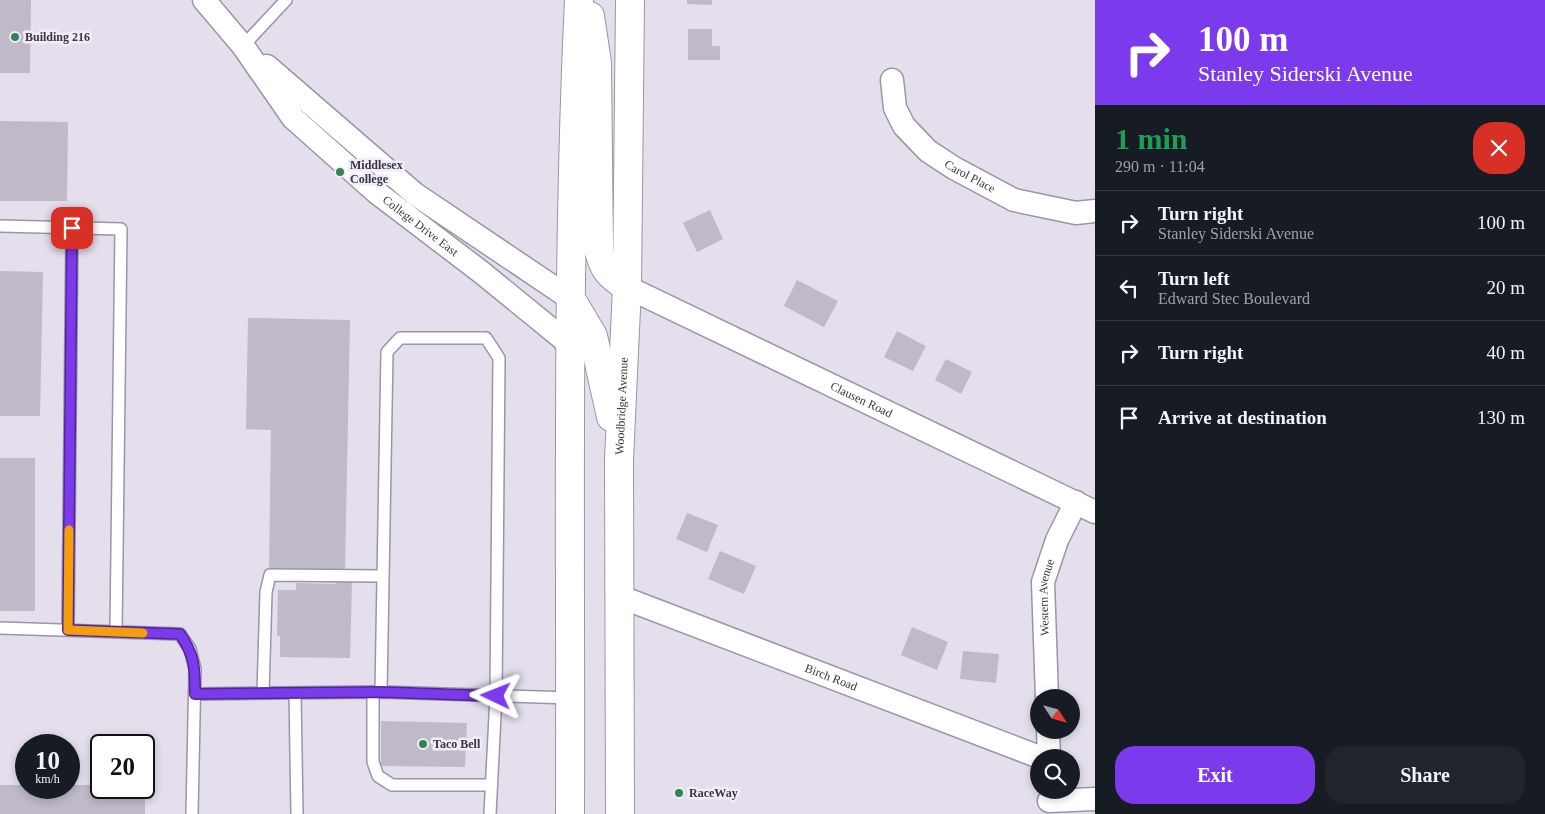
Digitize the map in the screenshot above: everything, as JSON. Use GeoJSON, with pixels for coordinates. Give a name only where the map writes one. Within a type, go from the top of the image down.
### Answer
{"type":"FeatureCollection","features":[{"type":"Feature","properties":{"kind":"main road"},"geometry":{"type":"LineString","coordinates":[[570,814],[571,299],[575,76],[579,0]]}},
{"type":"Feature","properties":{"kind":"main road"},"geometry":{"type":"LineString","coordinates":[[588,0],[597,62],[599,251],[606,270],[627,287]]}},
{"type":"Feature","properties":{"kind":"main road","name":"Woodbridge Avenue"},"geometry":{"type":"LineString","coordinates":[[620,814],[621,597],[619,460],[627,287],[630,0]]}},
{"type":"Feature","properties":{"kind":"main road"},"geometry":{"type":"LineString","coordinates":[[571,299],[593,336],[619,460]]}},
{"type":"Feature","properties":{"kind":"street","name":"College Drive East"},"geometry":{"type":"LineString","coordinates":[[204,0],[243,46],[293,118],[376,192],[482,272],[562,338],[571,350]]}},
{"type":"Feature","properties":{"kind":"street"},"geometry":{"type":"LineString","coordinates":[[243,46],[415,194],[571,299]]}},
{"type":"Feature","properties":{"kind":"street","name":"Carol Place"},"geometry":{"type":"LineString","coordinates":[[892,80],[895,108],[904,126],[928,151],[954,168],[1014,200],[1076,213],[1095,210]]}},
{"type":"Feature","properties":{"kind":"street","name":"Clausen Road"},"geometry":{"type":"LineString","coordinates":[[627,287],[1085,507]]}},
{"type":"Feature","properties":{"kind":"street","name":"Western Avenue"},"geometry":{"type":"LineString","coordinates":[[1047,689],[1043,582],[1057,540],[1085,507]]}},
{"type":"Feature","properties":{"kind":"street","name":"Birch Road"},"geometry":{"type":"LineString","coordinates":[[621,597],[1030,753]]}},
{"type":"Feature","properties":{"kind":"street"},"geometry":{"type":"LineString","coordinates":[[1049,802],[1095,799]]}},
{"type":"Feature","properties":{"kind":"lane"},"geometry":{"type":"LineString","coordinates":[[243,46],[286,0]]}},
{"type":"Feature","properties":{"kind":"lane"},"geometry":{"type":"LineString","coordinates":[[0,226],[120,229],[116,632]]}},
{"type":"Feature","properties":{"kind":"lane"},"geometry":{"type":"LineString","coordinates":[[68,630],[72,228]]}},
{"type":"Feature","properties":{"kind":"lane"},"geometry":{"type":"LineString","coordinates":[[490,814],[496,696],[499,358],[486,338],[400,338],[387,352],[382,576],[373,762],[378,776],[392,785],[491,786]]}},
{"type":"Feature","properties":{"kind":"lane"},"geometry":{"type":"LineString","coordinates":[[263,693],[266,592],[270,575],[382,576]]}},
{"type":"Feature","properties":{"kind":"lane"},"geometry":{"type":"LineString","coordinates":[[0,628],[180,634],[190,649],[195,669],[192,814]]}},
{"type":"Feature","properties":{"kind":"lane"},"geometry":{"type":"LineString","coordinates":[[195,694],[377,692],[570,698]]}},
{"type":"Feature","properties":{"kind":"lane"},"geometry":{"type":"LineString","coordinates":[[295,693],[297,814]]}},
{"type":"Feature","properties":{"kind":"building","name":"Building 216"},"geometry":{"type":"Polygon","coordinates":[[[0,0],[31,0],[30,73],[0,73],[0,0]]]}},
{"type":"Feature","properties":{"kind":"building"},"geometry":{"type":"Polygon","coordinates":[[[687,0],[712,0],[712,5],[687,4],[687,0]]]}},
{"type":"Feature","properties":{"kind":"building"},"geometry":{"type":"Polygon","coordinates":[[[688,29],[712,29],[712,46],[720,46],[720,60],[688,60],[688,29]]]}},
{"type":"Feature","properties":{"kind":"building"},"geometry":{"type":"Polygon","coordinates":[[[0,121],[68,122],[67,201],[0,201],[0,121]]]}},
{"type":"Feature","properties":{"kind":"building"},"geometry":{"type":"Polygon","coordinates":[[[710,210],[723,239],[697,252],[683,223],[710,210]]]}},
{"type":"Feature","properties":{"kind":"building"},"geometry":{"type":"Polygon","coordinates":[[[0,271],[43,272],[40,416],[0,416],[0,271]]]}},
{"type":"Feature","properties":{"kind":"building"},"geometry":{"type":"Polygon","coordinates":[[[797,280],[838,301],[824,327],[784,306],[797,280]]]}},
{"type":"Feature","properties":{"kind":"building"},"geometry":{"type":"Polygon","coordinates":[[[248,318],[350,320],[345,570],[269,570],[271,430],[246,429],[248,318]]]}},
{"type":"Feature","properties":{"kind":"building"},"geometry":{"type":"Polygon","coordinates":[[[897,331],[926,346],[913,371],[884,357],[897,331]]]}},
{"type":"Feature","properties":{"kind":"building"},"geometry":{"type":"Polygon","coordinates":[[[946,359],[972,372],[961,394],[935,380],[946,359]]]}},
{"type":"Feature","properties":{"kind":"building"},"geometry":{"type":"Polygon","coordinates":[[[0,458],[35,458],[35,611],[0,611],[0,458]]]}},
{"type":"Feature","properties":{"kind":"building"},"geometry":{"type":"Polygon","coordinates":[[[687,513],[718,525],[707,552],[676,539],[687,513]]]}},
{"type":"Feature","properties":{"kind":"building"},"geometry":{"type":"Polygon","coordinates":[[[720,551],[756,566],[744,594],[708,579],[720,551]]]}},
{"type":"Feature","properties":{"kind":"building"},"geometry":{"type":"Polygon","coordinates":[[[335,582],[352,582],[350,658],[280,657],[280,636],[277,636],[278,590],[296,590],[296,583],[336,584],[335,582]]]}},
{"type":"Feature","properties":{"kind":"building"},"geometry":{"type":"Polygon","coordinates":[[[912,627],[948,642],[937,670],[901,655],[912,627]]]}},
{"type":"Feature","properties":{"kind":"building"},"geometry":{"type":"Polygon","coordinates":[[[963,651],[999,654],[996,683],[960,679],[963,651]]]}},
{"type":"Feature","properties":{"kind":"building","name":"Taco Bell"},"geometry":{"type":"Polygon","coordinates":[[[381,721],[467,723],[465,767],[381,766],[381,721]]]}},
{"type":"Feature","properties":{"kind":"building"},"geometry":{"type":"Polygon","coordinates":[[[0,785],[15,785],[15,799],[80,799],[80,785],[90,785],[90,799],[145,799],[145,814],[0,814],[0,785]]]}},
{"type":"Feature","properties":{"kind":"slow traffic"},"geometry":{"type":"LineString","coordinates":[[69,530],[68,630],[143,633]]}},
{"type":"Feature","properties":{"kind":"place","name":"Building 216"},"geometry":{"type":"Point","coordinates":[15,37]}},
{"type":"Feature","properties":{"kind":"place","name":"Middlesex College"},"geometry":{"type":"Point","coordinates":[340,172]}},
{"type":"Feature","properties":{"kind":"place","name":"Taco Bell"},"geometry":{"type":"Point","coordinates":[423,744]}},
{"type":"Feature","properties":{"kind":"place","name":"RaceWay"},"geometry":{"type":"Point","coordinates":[679,793]}},
{"type":"Feature","properties":{"kind":"route"},"geometry":{"type":"LineString","coordinates":[[72,228],[68,630],[180,634],[190,649],[195,669],[195,694],[381,692],[496,696]]}}]}
